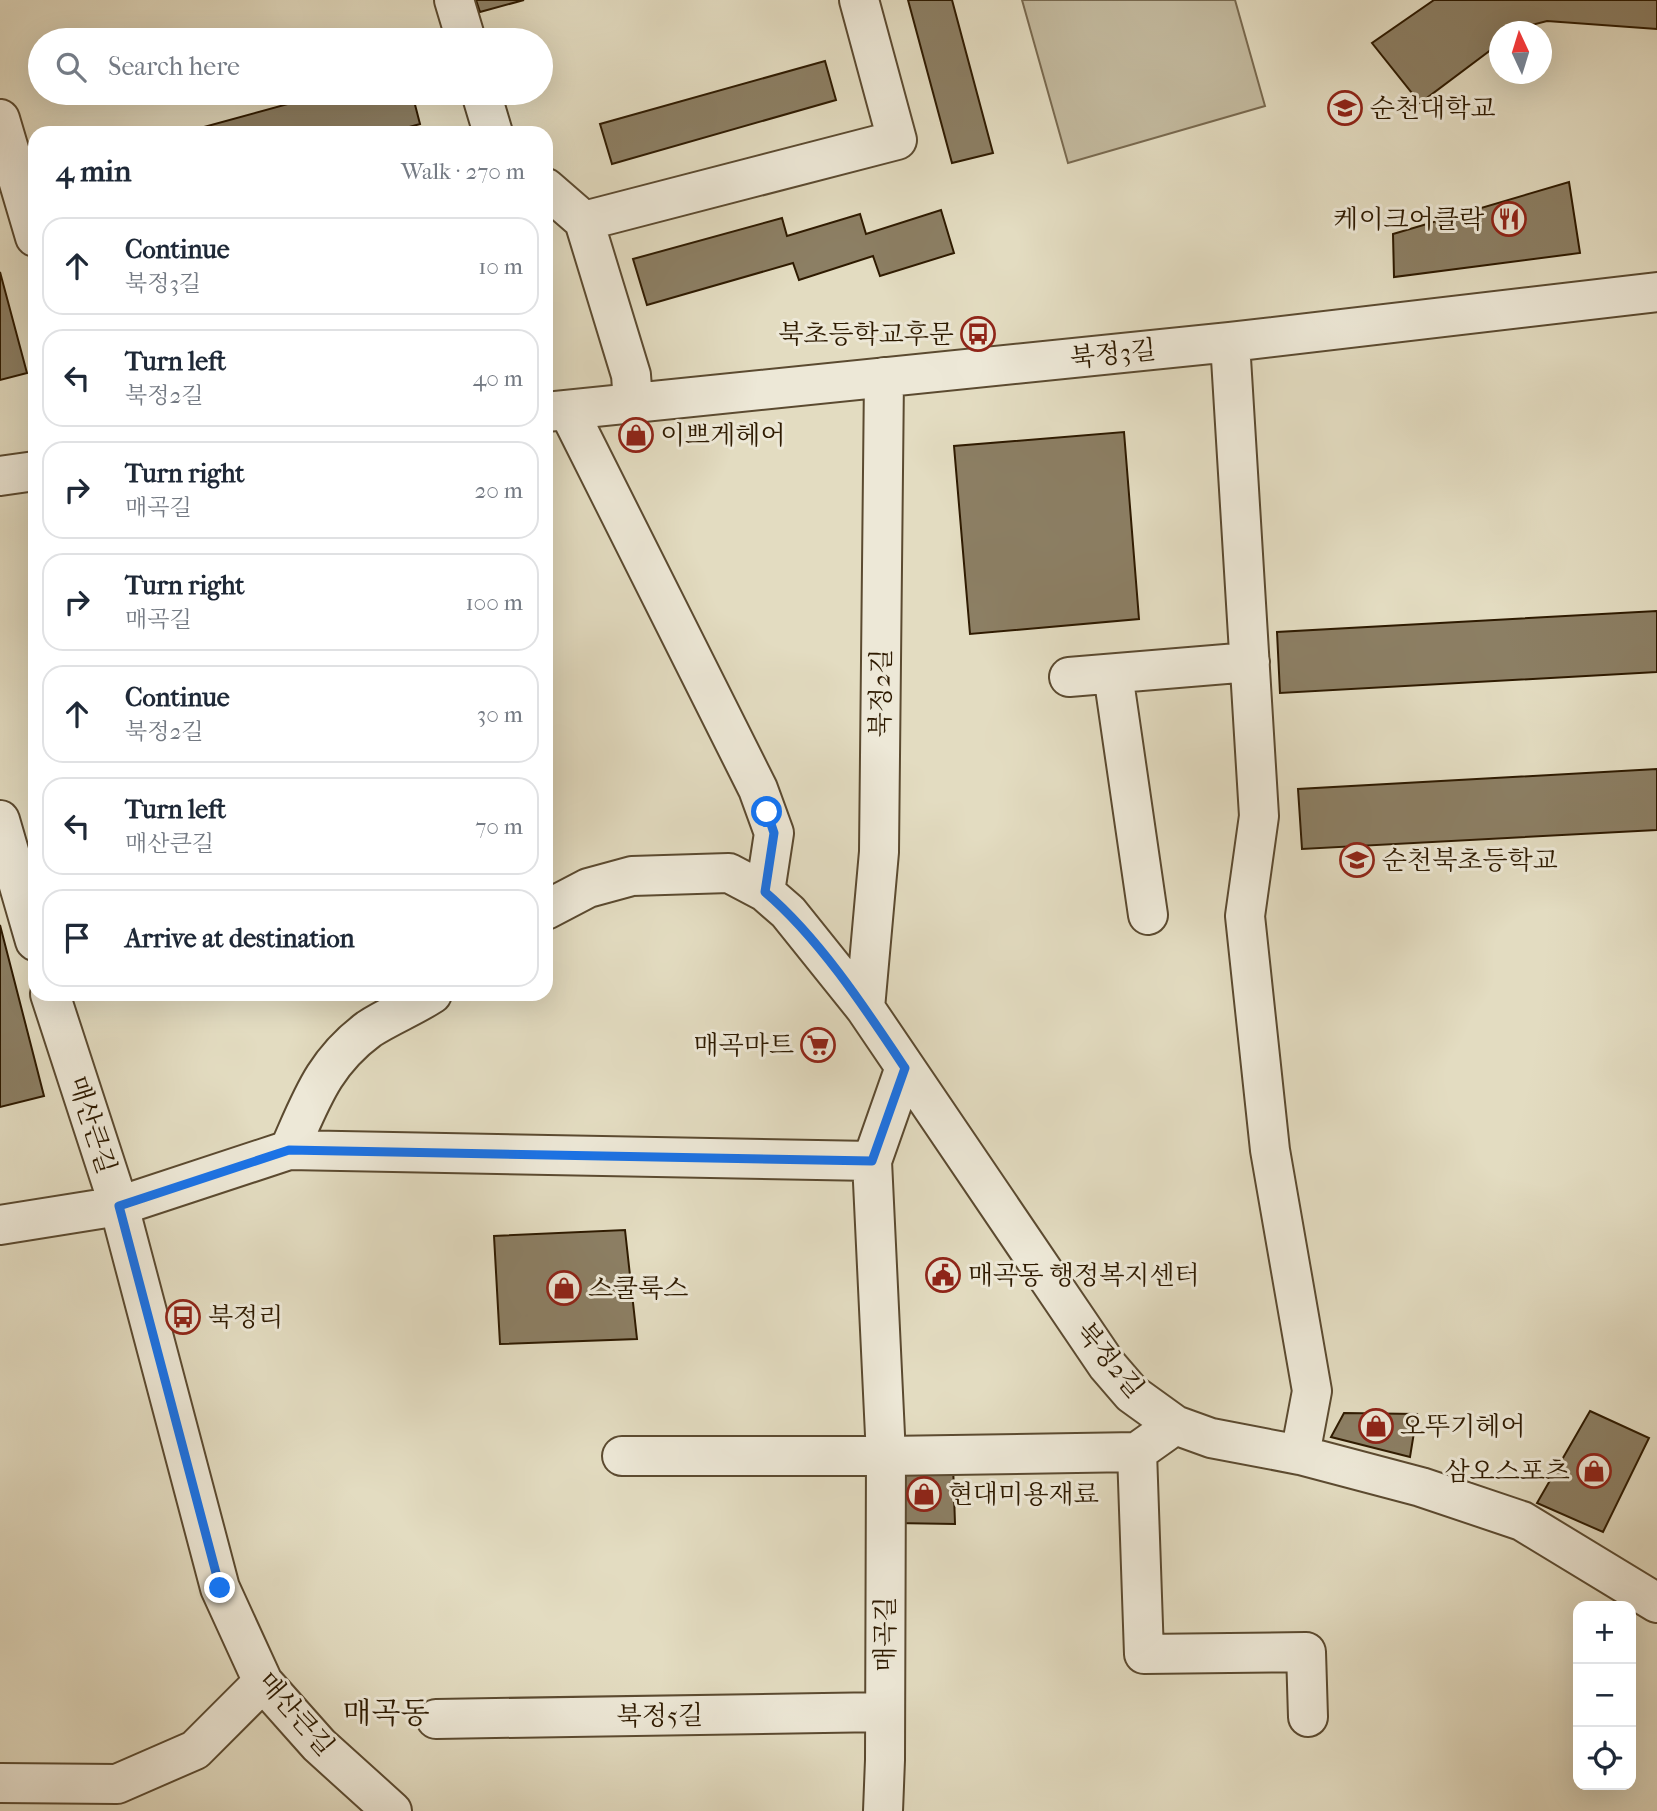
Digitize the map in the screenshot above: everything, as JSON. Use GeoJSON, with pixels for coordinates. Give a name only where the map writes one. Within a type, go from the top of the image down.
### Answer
{"type":"FeatureCollection","features":[{"type":"Feature","properties":{"kind":"street"},"geometry":{"type":"LineString","coordinates":[[454,0],[462,28]]}},
{"type":"Feature","properties":{"kind":"street"},"geometry":{"type":"LineString","coordinates":[[584,221],[897,140],[859,0]]}},
{"type":"Feature","properties":{"kind":"street"},"geometry":{"type":"LineString","coordinates":[[485,105],[491,126]]}},
{"type":"Feature","properties":{"kind":"street"},"geometry":{"type":"LineString","coordinates":[[0,119],[28,213]]}},
{"type":"Feature","properties":{"kind":"street"},"geometry":{"type":"LineString","coordinates":[[553,194],[584,221],[631,375],[633,402]]}},
{"type":"Feature","properties":{"kind":"street","name":"북정3길"},"geometry":{"type":"LineString","coordinates":[[765,892],[774,833],[758,789],[557,411],[1230,342],[1657,292]]}},
{"type":"Feature","properties":{"kind":"street"},"geometry":{"type":"LineString","coordinates":[[1230,342],[1259,816],[1245,916],[1270,1150],[1312,1391],[1300,1455]]}},
{"type":"Feature","properties":{"kind":"street","name":"북정2길"},"geometry":{"type":"LineString","coordinates":[[865,1008],[879,852],[884,377]]}},
{"type":"Feature","properties":{"kind":"street"},"geometry":{"type":"LineString","coordinates":[[0,476],[28,472]]}},
{"type":"Feature","properties":{"kind":"street"},"geometry":{"type":"LineString","coordinates":[[1069,677],[1250,662]]}},
{"type":"Feature","properties":{"kind":"street"},"geometry":{"type":"LineString","coordinates":[[1113,674],[1148,915]]}},
{"type":"Feature","properties":{"kind":"street"},"geometry":{"type":"LineString","coordinates":[[0,820],[28,917]]}},
{"type":"Feature","properties":{"kind":"street","name":"북정2길"},"geometry":{"type":"LineString","coordinates":[[553,906],[588,888],[632,876],[729,873],[765,892],[788,912],[865,1008],[1107,1365],[1132,1394],[1175,1425],[1211,1438],[1300,1455],[1421,1487],[1522,1521],[1657,1602]]}},
{"type":"Feature","properties":{"kind":"street","name":"매산큰길"},"geometry":{"type":"LineString","coordinates":[[52,1001],[119,1206],[220,1588],[263,1682],[319,1745],[393,1811]]}},
{"type":"Feature","properties":{"kind":"street"},"geometry":{"type":"LineString","coordinates":[[289,1150],[324,1073],[341,1052],[371,1028],[419,1001]]}},
{"type":"Feature","properties":{"kind":"street","name":"매곡길"},"geometry":{"type":"LineString","coordinates":[[883,1811],[886,1456],[872,1161],[905,1068]]}},
{"type":"Feature","properties":{"kind":"street"},"geometry":{"type":"LineString","coordinates":[[0,1225],[119,1206],[289,1150],[872,1161]]}},
{"type":"Feature","properties":{"kind":"street"},"geometry":{"type":"LineString","coordinates":[[622,1456],[1138,1452],[1175,1425]]}},
{"type":"Feature","properties":{"kind":"street"},"geometry":{"type":"LineString","coordinates":[[1138,1452],[1144,1654],[1307,1652],[1308,1717]]}},
{"type":"Feature","properties":{"kind":"street"},"geometry":{"type":"LineString","coordinates":[[0,1783],[117,1784],[195,1749],[263,1682]]}},
{"type":"Feature","properties":{"kind":"street","name":"북정5길"},"geometry":{"type":"LineString","coordinates":[[436,1719],[885,1713]]}},
{"type":"Feature","properties":{"kind":"shaded area"},"geometry":{"type":"Polygon","coordinates":[[[1022,0],[1235,0],[1265,106],[1068,163],[1022,0]]]}},
{"type":"Feature","properties":{"kind":"building"},"geometry":{"type":"Polygon","coordinates":[[[476,0],[524,0],[480,12],[476,0]]]}},
{"type":"Feature","properties":{"kind":"building"},"geometry":{"type":"Polygon","coordinates":[[[908,0],[952,0],[993,153],[952,163],[908,0]]]}},
{"type":"Feature","properties":{"kind":"building"},"geometry":{"type":"Polygon","coordinates":[[[1434,0],[1657,0],[1657,29],[1552,21],[1489,21],[1489,51],[1420,103],[1372,43],[1434,0]]]}},
{"type":"Feature","properties":{"kind":"building"},"geometry":{"type":"Polygon","coordinates":[[[825,61],[836,100],[612,164],[600,124],[825,61]]]}},
{"type":"Feature","properties":{"kind":"building"},"geometry":{"type":"Polygon","coordinates":[[[284,105],[415,105],[420,124],[413,126],[208,126],[284,105]]]}},
{"type":"Feature","properties":{"kind":"building","name":"케이크어클락"},"geometry":{"type":"Polygon","coordinates":[[[1569,182],[1580,253],[1394,277],[1393,234],[1569,182]]]}},
{"type":"Feature","properties":{"kind":"building"},"geometry":{"type":"Polygon","coordinates":[[[941,210],[954,253],[880,276],[873,256],[799,280],[793,263],[647,305],[633,259],[782,218],[787,236],[860,214],[866,234],[941,210]]]}},
{"type":"Feature","properties":{"kind":"building"},"geometry":{"type":"Polygon","coordinates":[[[0,272],[27,373],[0,380],[0,272]]]}},
{"type":"Feature","properties":{"kind":"building"},"geometry":{"type":"Polygon","coordinates":[[[1124,432],[1139,619],[970,634],[954,446],[1124,432]]]}},
{"type":"Feature","properties":{"kind":"building"},"geometry":{"type":"Polygon","coordinates":[[[1657,611],[1657,672],[1280,693],[1277,632],[1657,611]]]}},
{"type":"Feature","properties":{"kind":"building"},"geometry":{"type":"Polygon","coordinates":[[[1657,769],[1657,830],[1302,849],[1298,789],[1657,769]]]}},
{"type":"Feature","properties":{"kind":"building"},"geometry":{"type":"Polygon","coordinates":[[[0,925],[44,1096],[0,1107],[0,925]]]}},
{"type":"Feature","properties":{"kind":"building","name":"스쿨룩스"},"geometry":{"type":"Polygon","coordinates":[[[625,1230],[637,1339],[500,1344],[494,1236],[625,1230]]]}},
{"type":"Feature","properties":{"kind":"building","name":"삼오스포츠"},"geometry":{"type":"Polygon","coordinates":[[[1590,1411],[1649,1438],[1603,1532],[1537,1503],[1590,1411]]]}},
{"type":"Feature","properties":{"kind":"building","name":"오뚜기헤어"},"geometry":{"type":"Polygon","coordinates":[[[1344,1413],[1417,1414],[1410,1457],[1331,1437],[1344,1413]]]}},
{"type":"Feature","properties":{"kind":"building","name":"현대미용재료"},"geometry":{"type":"Polygon","coordinates":[[[894,1464],[953,1464],[955,1524],[894,1523],[894,1464]]]}},
{"type":"Feature","properties":{"kind":"place","name":"순천대학교"},"geometry":{"type":"Point","coordinates":[1345,108]}},
{"type":"Feature","properties":{"kind":"place","name":"케이크어클락"},"geometry":{"type":"Point","coordinates":[1509,219]}},
{"type":"Feature","properties":{"kind":"place","name":"북초등학교후문"},"geometry":{"type":"Point","coordinates":[978,334]}},
{"type":"Feature","properties":{"kind":"place","name":"이쁘게헤어"},"geometry":{"type":"Point","coordinates":[636,435]}},
{"type":"Feature","properties":{"kind":"place","name":"순천북초등학교"},"geometry":{"type":"Point","coordinates":[1357,860]}},
{"type":"Feature","properties":{"kind":"place","name":"매곡마트"},"geometry":{"type":"Point","coordinates":[818,1045]}},
{"type":"Feature","properties":{"kind":"place","name":"매곡동 행정복지센터"},"geometry":{"type":"Point","coordinates":[943,1275]}},
{"type":"Feature","properties":{"kind":"place","name":"스쿨룩스"},"geometry":{"type":"Point","coordinates":[564,1288]}},
{"type":"Feature","properties":{"kind":"place","name":"북정리"},"geometry":{"type":"Point","coordinates":[183,1317]}},
{"type":"Feature","properties":{"kind":"place","name":"오뚜기헤어"},"geometry":{"type":"Point","coordinates":[1376,1426]}},
{"type":"Feature","properties":{"kind":"place","name":"삼오스포츠"},"geometry":{"type":"Point","coordinates":[1594,1471]}},
{"type":"Feature","properties":{"kind":"place","name":"현대미용재료"},"geometry":{"type":"Point","coordinates":[924,1494]}},
{"type":"Feature","properties":{"kind":"district","name":"매곡동"},"geometry":{"type":"Point","coordinates":[386,1713]}},
{"type":"Feature","properties":{"kind":"route"},"geometry":{"type":"LineString","coordinates":[[220,1588],[119,1206],[289,1150],[872,1161],[905,1068],[865,1008],[788,912],[765,892],[774,833],[767,812]]}}]}
